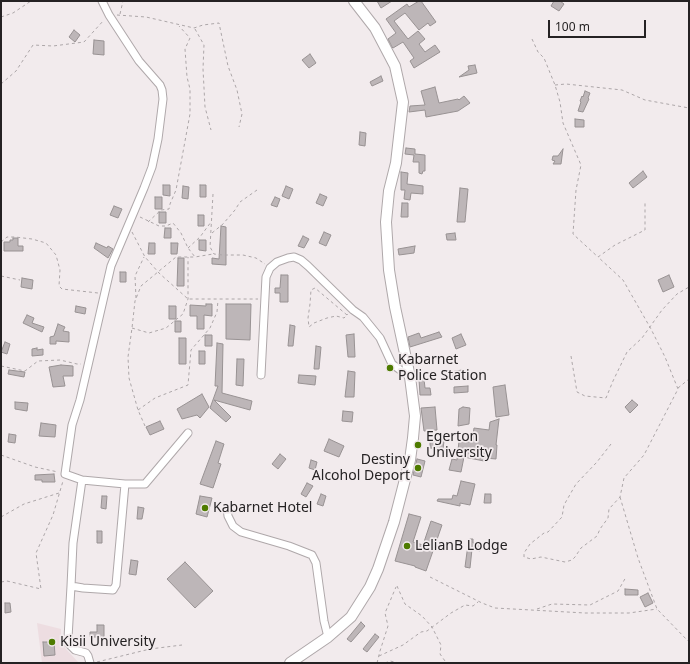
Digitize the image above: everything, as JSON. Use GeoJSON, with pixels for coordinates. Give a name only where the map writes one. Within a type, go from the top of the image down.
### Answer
{"type":"FeatureCollection","features":[{"type":"Feature","properties":{"kind":"main road"},"geometry":{"type":"LineString","coordinates":[[290,663],[328,637],[350,617],[370,586],[378,570],[394,522],[410,460],[413,438],[415,416],[410,378],[389,270],[386,222],[390,190],[396,163],[403,102],[395,66],[375,28],[354,1]]}},
{"type":"Feature","properties":{"kind":"street"},"geometry":{"type":"LineString","coordinates":[[102,1],[109,15],[140,61],[160,85],[162,90],[161,115],[152,167],[111,266],[80,400],[72,425],[65,474],[82,480],[125,484],[146,484],[188,433]]}},
{"type":"Feature","properties":{"kind":"street"},"geometry":{"type":"LineString","coordinates":[[261,375],[266,277],[270,268],[277,262],[294,257],[301,260],[353,310],[363,317],[380,338],[392,364],[410,378]]}},
{"type":"Feature","properties":{"kind":"street"},"geometry":{"type":"LineString","coordinates":[[82,480],[73,543],[68,643],[75,650],[86,653],[91,663]]}},
{"type":"Feature","properties":{"kind":"street"},"geometry":{"type":"LineString","coordinates":[[71,586],[113,590],[115,588],[125,484]]}},
{"type":"Feature","properties":{"kind":"street"},"geometry":{"type":"LineString","coordinates":[[228,508],[228,516],[233,526],[241,532],[289,546],[312,555],[316,563],[324,621],[328,637]]}},
{"type":"Feature","properties":{"kind":"path"},"geometry":{"type":"LineString","coordinates":[[1,17],[13,13],[31,1]]}},
{"type":"Feature","properties":{"kind":"path"},"geometry":{"type":"LineString","coordinates":[[120,14],[123,1]]}},
{"type":"Feature","properties":{"kind":"path"},"geometry":{"type":"LineString","coordinates":[[1,84],[16,71],[33,45],[53,46],[84,42],[109,15],[120,14],[146,17],[194,28],[219,23],[228,66],[237,90],[242,114],[239,127]]}},
{"type":"Feature","properties":{"kind":"path"},"geometry":{"type":"LineString","coordinates":[[148,222],[161,210],[169,209],[176,190],[190,114],[190,89],[187,77],[185,49],[190,38],[178,25]]}},
{"type":"Feature","properties":{"kind":"path"},"geometry":{"type":"LineString","coordinates":[[194,28],[204,45],[203,69],[205,107],[210,130]]}},
{"type":"Feature","properties":{"kind":"path"},"geometry":{"type":"LineString","coordinates":[[532,39],[538,52],[544,58],[555,85],[560,102],[563,123],[581,165],[576,190],[574,234],[623,280],[650,327],[665,357],[678,389]]}},
{"type":"Feature","properties":{"kind":"path"},"geometry":{"type":"LineString","coordinates":[[555,85],[566,84],[622,90],[645,100],[689,108]]}},
{"type":"Feature","properties":{"kind":"path"},"geometry":{"type":"LineString","coordinates":[[211,233],[223,224],[240,202],[257,190]]}},
{"type":"Feature","properties":{"kind":"path"},"geometry":{"type":"LineString","coordinates":[[214,194],[210,247],[214,254]]}},
{"type":"Feature","properties":{"kind":"path"},"geometry":{"type":"LineString","coordinates":[[598,257],[615,245],[645,230],[645,201]]}},
{"type":"Feature","properties":{"kind":"path"},"geometry":{"type":"LineString","coordinates":[[133,212],[148,222],[159,226],[166,226],[173,223],[194,257]]}},
{"type":"Feature","properties":{"kind":"path"},"geometry":{"type":"LineString","coordinates":[[188,248],[200,237],[212,221]]}},
{"type":"Feature","properties":{"kind":"path"},"geometry":{"type":"LineString","coordinates":[[128,225],[144,257],[158,273],[188,299],[264,299]]}},
{"type":"Feature","properties":{"kind":"path"},"geometry":{"type":"LineString","coordinates":[[1,242],[7,237],[15,237],[32,239],[46,243],[56,255],[60,270],[59,286],[62,289],[104,294]]}},
{"type":"Feature","properties":{"kind":"path"},"geometry":{"type":"LineString","coordinates":[[136,298],[141,286],[176,257],[194,257],[214,254],[223,256],[243,255],[256,258],[270,268]]}},
{"type":"Feature","properties":{"kind":"path"},"geometry":{"type":"LineString","coordinates":[[144,257],[135,276],[136,298],[128,357],[129,378],[138,410],[145,426]]}},
{"type":"Feature","properties":{"kind":"path"},"geometry":{"type":"LineString","coordinates":[[132,328],[149,333],[166,328],[183,314],[188,299],[188,257]]}},
{"type":"Feature","properties":{"kind":"path"},"geometry":{"type":"LineString","coordinates":[[1,276],[20,280]]}},
{"type":"Feature","properties":{"kind":"path"},"geometry":{"type":"LineString","coordinates":[[571,356],[577,392],[585,396],[606,398],[627,352],[642,338],[662,310],[677,294],[689,287]]}},
{"type":"Feature","properties":{"kind":"path"},"geometry":{"type":"LineString","coordinates":[[347,315],[315,288],[311,290],[308,318],[309,327],[314,323],[327,318],[336,316],[344,318],[353,310]]}},
{"type":"Feature","properties":{"kind":"path"},"geometry":{"type":"LineString","coordinates":[[138,410],[155,398],[188,385],[191,350],[210,328],[217,312],[218,300]]}},
{"type":"Feature","properties":{"kind":"path"},"geometry":{"type":"LineString","coordinates":[[1,366],[25,370],[38,361],[60,360],[77,364],[88,364]]}},
{"type":"Feature","properties":{"kind":"path"},"geometry":{"type":"LineString","coordinates":[[689,379],[678,389],[644,455],[624,478],[620,496],[638,558],[657,609],[689,642]]}},
{"type":"Feature","properties":{"kind":"path"},"geometry":{"type":"LineString","coordinates":[[611,444],[597,462],[576,484],[564,504],[562,517],[548,532],[544,532],[530,544],[524,553],[524,557],[531,559],[541,557],[565,562],[572,560],[576,557],[581,548],[597,536],[600,528],[608,518],[609,508],[620,496]]}},
{"type":"Feature","properties":{"kind":"path"},"geometry":{"type":"LineString","coordinates":[[1,455],[35,467],[65,474],[53,515],[36,553],[41,589],[7,581],[1,582]]}},
{"type":"Feature","properties":{"kind":"path"},"geometry":{"type":"LineString","coordinates":[[1,517],[24,504],[59,493]]}},
{"type":"Feature","properties":{"kind":"path"},"geometry":{"type":"LineString","coordinates":[[430,577],[495,608],[585,613],[629,613],[657,609]]}},
{"type":"Feature","properties":{"kind":"path"},"geometry":{"type":"LineString","coordinates":[[536,610],[552,604],[590,605],[618,591],[626,578]]}},
{"type":"Feature","properties":{"kind":"path"},"geometry":{"type":"LineString","coordinates":[[377,663],[388,626],[385,613],[396,586],[405,604],[422,616],[432,627],[441,644],[440,654],[445,661],[444,663]]}},
{"type":"Feature","properties":{"kind":"path"},"geometry":{"type":"LineString","coordinates":[[379,656],[403,644],[421,632],[426,631],[465,605],[473,606],[478,601]]}},
{"type":"Feature","properties":{"kind":"path"},"geometry":{"type":"LineString","coordinates":[[91,663],[150,649],[182,645]]}},
{"type":"Feature","properties":{"kind":"path"},"geometry":{"type":"LineString","coordinates":[[385,663],[390,661],[399,663]]}},
{"type":"Feature","properties":{"kind":"shaded area","name":"Kisii University"},"geometry":{"type":"Polygon","coordinates":[[[37,623],[61,629],[61,635],[64,636],[65,648],[79,663],[42,663],[37,623]]]}},
{"type":"Feature","properties":{"kind":"building"},"geometry":{"type":"Polygon","coordinates":[[[377,1],[392,1],[381,8],[377,1]]]}},
{"type":"Feature","properties":{"kind":"building"},"geometry":{"type":"Polygon","coordinates":[[[421,1],[436,22],[430,26],[428,23],[419,30],[405,13],[394,21],[408,39],[418,31],[425,39],[419,44],[425,52],[435,45],[440,52],[414,68],[410,61],[414,58],[403,42],[393,48],[392,47],[388,39],[396,33],[386,19],[407,4],[409,7],[421,1]]]}},
{"type":"Feature","properties":{"kind":"building"},"geometry":{"type":"Polygon","coordinates":[[[554,1],[560,1],[564,4],[559,11],[551,6],[554,1]]]}},
{"type":"Feature","properties":{"kind":"building"},"geometry":{"type":"Polygon","coordinates":[[[74,30],[80,35],[75,42],[69,37],[74,30]]]}},
{"type":"Feature","properties":{"kind":"building"},"geometry":{"type":"Polygon","coordinates":[[[94,40],[104,41],[104,55],[93,54],[94,40]]]}},
{"type":"Feature","properties":{"kind":"building"},"geometry":{"type":"Polygon","coordinates":[[[310,54],[316,63],[309,68],[302,60],[310,54]]]}},
{"type":"Feature","properties":{"kind":"building"},"geometry":{"type":"Polygon","coordinates":[[[475,65],[477,73],[459,77],[469,70],[468,66],[475,65]]]}},
{"type":"Feature","properties":{"kind":"building"},"geometry":{"type":"Polygon","coordinates":[[[381,76],[383,81],[372,86],[370,82],[381,76]]]}},
{"type":"Feature","properties":{"kind":"building"},"geometry":{"type":"Polygon","coordinates":[[[435,87],[439,103],[459,100],[464,96],[470,103],[458,111],[426,117],[425,110],[409,112],[410,106],[425,105],[421,91],[435,87]]]}},
{"type":"Feature","properties":{"kind":"building"},"geometry":{"type":"Polygon","coordinates":[[[585,91],[590,93],[589,99],[583,112],[578,111],[580,101],[585,91]]]}},
{"type":"Feature","properties":{"kind":"building"},"geometry":{"type":"Polygon","coordinates":[[[575,119],[584,120],[584,127],[575,127],[575,119]]]}},
{"type":"Feature","properties":{"kind":"building"},"geometry":{"type":"Polygon","coordinates":[[[360,132],[366,133],[365,146],[359,145],[360,132]]]}},
{"type":"Feature","properties":{"kind":"building"},"geometry":{"type":"Polygon","coordinates":[[[406,148],[415,149],[415,154],[425,155],[425,171],[423,171],[422,174],[419,173],[419,162],[413,162],[414,155],[405,154],[406,148]]]}},
{"type":"Feature","properties":{"kind":"building"},"geometry":{"type":"Polygon","coordinates":[[[563,149],[561,164],[553,164],[555,161],[552,160],[553,156],[558,156],[563,149]]]}},
{"type":"Feature","properties":{"kind":"building"},"geometry":{"type":"Polygon","coordinates":[[[643,171],[647,177],[633,188],[629,183],[643,171]]]}},
{"type":"Feature","properties":{"kind":"building"},"geometry":{"type":"Polygon","coordinates":[[[401,172],[408,173],[407,184],[423,186],[423,194],[411,193],[410,200],[404,199],[405,190],[401,190],[401,172]]]}},
{"type":"Feature","properties":{"kind":"building"},"geometry":{"type":"Polygon","coordinates":[[[163,185],[170,185],[170,196],[163,195],[163,185]]]}},
{"type":"Feature","properties":{"kind":"building"},"geometry":{"type":"Polygon","coordinates":[[[200,185],[206,185],[206,197],[200,197],[200,185]]]}},
{"type":"Feature","properties":{"kind":"building"},"geometry":{"type":"Polygon","coordinates":[[[183,186],[189,187],[188,199],[182,198],[183,186]]]}},
{"type":"Feature","properties":{"kind":"building"},"geometry":{"type":"Polygon","coordinates":[[[286,186],[293,189],[289,199],[282,196],[286,186]]]}},
{"type":"Feature","properties":{"kind":"building"},"geometry":{"type":"Polygon","coordinates":[[[460,188],[468,189],[465,222],[457,222],[460,188]]]}},
{"type":"Feature","properties":{"kind":"building"},"geometry":{"type":"Polygon","coordinates":[[[320,194],[327,197],[323,206],[316,203],[320,194]]]}},
{"type":"Feature","properties":{"kind":"building"},"geometry":{"type":"Polygon","coordinates":[[[155,197],[162,197],[162,209],[155,209],[155,197]]]}},
{"type":"Feature","properties":{"kind":"building"},"geometry":{"type":"Polygon","coordinates":[[[275,197],[280,199],[277,207],[271,205],[275,197]]]}},
{"type":"Feature","properties":{"kind":"building"},"geometry":{"type":"Polygon","coordinates":[[[402,203],[408,203],[408,217],[401,217],[402,203]]]}},
{"type":"Feature","properties":{"kind":"building"},"geometry":{"type":"Polygon","coordinates":[[[114,206],[122,209],[118,218],[110,215],[114,206]]]}},
{"type":"Feature","properties":{"kind":"building"},"geometry":{"type":"Polygon","coordinates":[[[159,212],[166,212],[166,223],[159,223],[159,212]]]}},
{"type":"Feature","properties":{"kind":"building"},"geometry":{"type":"Polygon","coordinates":[[[198,215],[204,215],[204,226],[198,226],[198,215]]]}},
{"type":"Feature","properties":{"kind":"building"},"geometry":{"type":"Polygon","coordinates":[[[221,226],[226,227],[226,265],[212,264],[212,258],[219,259],[221,226]]]}},
{"type":"Feature","properties":{"kind":"building"},"geometry":{"type":"Polygon","coordinates":[[[165,228],[171,228],[171,238],[164,238],[165,228]]]}},
{"type":"Feature","properties":{"kind":"building"},"geometry":{"type":"Polygon","coordinates":[[[324,232],[331,235],[326,246],[319,243],[324,232]]]}},
{"type":"Feature","properties":{"kind":"building"},"geometry":{"type":"Polygon","coordinates":[[[455,233],[456,240],[447,240],[446,234],[455,233]]]}},
{"type":"Feature","properties":{"kind":"building"},"geometry":{"type":"Polygon","coordinates":[[[303,236],[309,239],[304,248],[298,246],[303,236]]]}},
{"type":"Feature","properties":{"kind":"building"},"geometry":{"type":"Polygon","coordinates":[[[13,238],[18,238],[18,246],[23,246],[23,251],[4,251],[4,242],[10,242],[13,238]]]}},
{"type":"Feature","properties":{"kind":"building"},"geometry":{"type":"Polygon","coordinates":[[[199,240],[206,240],[206,251],[199,250],[199,240]]]}},
{"type":"Feature","properties":{"kind":"building"},"geometry":{"type":"Polygon","coordinates":[[[96,243],[113,249],[108,258],[94,248],[96,243]]]}},
{"type":"Feature","properties":{"kind":"building"},"geometry":{"type":"Polygon","coordinates":[[[149,243],[155,243],[155,254],[148,254],[149,243]]]}},
{"type":"Feature","properties":{"kind":"building"},"geometry":{"type":"Polygon","coordinates":[[[171,243],[178,243],[177,254],[171,254],[171,243]]]}},
{"type":"Feature","properties":{"kind":"building"},"geometry":{"type":"Polygon","coordinates":[[[415,246],[414,253],[399,255],[398,249],[415,246]]]}},
{"type":"Feature","properties":{"kind":"building"},"geometry":{"type":"Polygon","coordinates":[[[178,258],[184,258],[184,286],[177,286],[178,258]]]}},
{"type":"Feature","properties":{"kind":"building"},"geometry":{"type":"Polygon","coordinates":[[[120,272],[126,272],[126,282],[120,282],[120,272]]]}},
{"type":"Feature","properties":{"kind":"building"},"geometry":{"type":"Polygon","coordinates":[[[281,275],[288,275],[288,302],[280,302],[280,293],[275,293],[275,288],[280,288],[281,275]]]}},
{"type":"Feature","properties":{"kind":"building"},"geometry":{"type":"Polygon","coordinates":[[[669,275],[674,287],[663,292],[658,280],[669,275]]]}},
{"type":"Feature","properties":{"kind":"building"},"geometry":{"type":"Polygon","coordinates":[[[22,278],[33,280],[32,289],[21,287],[22,278]]]}},
{"type":"Feature","properties":{"kind":"building"},"geometry":{"type":"Polygon","coordinates":[[[206,304],[212,304],[212,316],[204,315],[204,329],[197,329],[197,316],[190,316],[190,305],[206,306],[206,304]]]}},
{"type":"Feature","properties":{"kind":"building"},"geometry":{"type":"Polygon","coordinates":[[[226,304],[251,304],[250,340],[226,339],[226,304]]]}},
{"type":"Feature","properties":{"kind":"building"},"geometry":{"type":"Polygon","coordinates":[[[76,306],[86,308],[85,314],[75,312],[76,306]]]}},
{"type":"Feature","properties":{"kind":"building"},"geometry":{"type":"Polygon","coordinates":[[[169,306],[176,306],[176,319],[169,319],[169,306]]]}},
{"type":"Feature","properties":{"kind":"building"},"geometry":{"type":"Polygon","coordinates":[[[27,315],[34,318],[32,323],[44,327],[42,332],[23,323],[27,315]]]}},
{"type":"Feature","properties":{"kind":"building"},"geometry":{"type":"Polygon","coordinates":[[[175,321],[181,321],[181,332],[175,332],[175,321]]]}},
{"type":"Feature","properties":{"kind":"building"},"geometry":{"type":"Polygon","coordinates":[[[58,324],[65,327],[63,331],[69,332],[69,342],[56,341],[56,344],[50,344],[50,337],[54,336],[58,324]]]}},
{"type":"Feature","properties":{"kind":"building"},"geometry":{"type":"Polygon","coordinates":[[[290,325],[295,326],[293,346],[288,346],[290,325]]]}},
{"type":"Feature","properties":{"kind":"building"},"geometry":{"type":"Polygon","coordinates":[[[439,332],[442,337],[410,347],[408,337],[419,333],[421,338],[439,332]]]}},
{"type":"Feature","properties":{"kind":"building"},"geometry":{"type":"Polygon","coordinates":[[[354,334],[355,357],[348,357],[346,335],[354,334]]]}},
{"type":"Feature","properties":{"kind":"building"},"geometry":{"type":"Polygon","coordinates":[[[461,334],[466,345],[456,349],[452,338],[461,334]]]}},
{"type":"Feature","properties":{"kind":"building"},"geometry":{"type":"Polygon","coordinates":[[[205,335],[212,335],[212,346],[205,346],[205,335]]]}},
{"type":"Feature","properties":{"kind":"building"},"geometry":{"type":"Polygon","coordinates":[[[179,338],[186,338],[186,364],[179,364],[179,338]]]}},
{"type":"Feature","properties":{"kind":"building"},"geometry":{"type":"Polygon","coordinates":[[[5,342],[10,344],[7,354],[1,352],[5,342]]]}},
{"type":"Feature","properties":{"kind":"building"},"geometry":{"type":"Polygon","coordinates":[[[217,343],[223,344],[222,393],[252,401],[250,410],[214,400],[231,417],[226,422],[210,408],[218,386],[215,386],[217,343]]]}},
{"type":"Feature","properties":{"kind":"building"},"geometry":{"type":"Polygon","coordinates":[[[316,346],[321,347],[319,369],[314,369],[316,346]]]}},
{"type":"Feature","properties":{"kind":"building"},"geometry":{"type":"Polygon","coordinates":[[[37,348],[37,350],[43,349],[43,355],[32,356],[32,349],[37,348]]]}},
{"type":"Feature","properties":{"kind":"building"},"geometry":{"type":"Polygon","coordinates":[[[199,351],[205,351],[205,364],[199,364],[199,351]]]}},
{"type":"Feature","properties":{"kind":"building"},"geometry":{"type":"Polygon","coordinates":[[[237,359],[244,359],[243,386],[236,385],[237,359]]]}},
{"type":"Feature","properties":{"kind":"building"},"geometry":{"type":"Polygon","coordinates":[[[61,365],[73,366],[73,376],[63,376],[65,386],[53,387],[49,367],[61,365]]]}},
{"type":"Feature","properties":{"kind":"building"},"geometry":{"type":"Polygon","coordinates":[[[9,370],[25,372],[24,377],[8,374],[9,370]]]}},
{"type":"Feature","properties":{"kind":"building"},"geometry":{"type":"Polygon","coordinates":[[[462,370],[463,376],[446,379],[445,373],[462,370]]]}},
{"type":"Feature","properties":{"kind":"building"},"geometry":{"type":"Polygon","coordinates":[[[348,371],[355,372],[354,397],[345,397],[348,371]]]}},
{"type":"Feature","properties":{"kind":"building"},"geometry":{"type":"Polygon","coordinates":[[[299,375],[316,376],[315,385],[298,383],[299,375]]]}},
{"type":"Feature","properties":{"kind":"building"},"geometry":{"type":"Polygon","coordinates":[[[419,379],[424,379],[425,388],[430,388],[431,395],[420,395],[419,379]]]}},
{"type":"Feature","properties":{"kind":"building"},"geometry":{"type":"Polygon","coordinates":[[[505,385],[509,415],[496,417],[493,387],[505,385]]]}},
{"type":"Feature","properties":{"kind":"building"},"geometry":{"type":"Polygon","coordinates":[[[468,386],[468,392],[454,393],[454,387],[468,386]]]}},
{"type":"Feature","properties":{"kind":"building"},"geometry":{"type":"Polygon","coordinates":[[[202,394],[209,407],[200,418],[197,415],[182,419],[177,409],[202,394]]]}},
{"type":"Feature","properties":{"kind":"building"},"geometry":{"type":"Polygon","coordinates":[[[632,400],[638,405],[630,413],[625,407],[632,400]]]}},
{"type":"Feature","properties":{"kind":"building"},"geometry":{"type":"Polygon","coordinates":[[[15,402],[28,403],[27,411],[15,409],[15,402]]]}},
{"type":"Feature","properties":{"kind":"building"},"geometry":{"type":"Polygon","coordinates":[[[435,407],[437,430],[424,431],[421,408],[435,407]]]}},
{"type":"Feature","properties":{"kind":"building"},"geometry":{"type":"Polygon","coordinates":[[[463,407],[470,408],[469,424],[458,426],[459,409],[463,407]]]}},
{"type":"Feature","properties":{"kind":"building"},"geometry":{"type":"Polygon","coordinates":[[[343,411],[353,412],[352,422],[342,421],[343,411]]]}},
{"type":"Feature","properties":{"kind":"building"},"geometry":{"type":"Polygon","coordinates":[[[499,419],[496,459],[485,458],[484,461],[464,457],[461,472],[449,470],[452,459],[457,460],[459,441],[472,442],[474,428],[489,430],[490,422],[499,419]]]}},
{"type":"Feature","properties":{"kind":"building"},"geometry":{"type":"Polygon","coordinates":[[[160,421],[164,429],[150,435],[146,427],[160,421]]]}},
{"type":"Feature","properties":{"kind":"building"},"geometry":{"type":"Polygon","coordinates":[[[41,423],[56,425],[55,437],[39,436],[41,423]]]}},
{"type":"Feature","properties":{"kind":"building"},"geometry":{"type":"Polygon","coordinates":[[[9,434],[16,435],[15,443],[8,442],[9,434]]]}},
{"type":"Feature","properties":{"kind":"building"},"geometry":{"type":"Polygon","coordinates":[[[329,439],[344,446],[339,457],[324,451],[329,439]]]}},
{"type":"Feature","properties":{"kind":"building"},"geometry":{"type":"Polygon","coordinates":[[[216,441],[224,444],[218,463],[221,464],[213,488],[200,484],[216,441]]]}},
{"type":"Feature","properties":{"kind":"building"},"geometry":{"type":"Polygon","coordinates":[[[430,441],[444,441],[443,449],[430,448],[430,441]]]}},
{"type":"Feature","properties":{"kind":"building"},"geometry":{"type":"Polygon","coordinates":[[[280,454],[286,459],[278,469],[272,464],[280,454]]]}},
{"type":"Feature","properties":{"kind":"building","name":"Destiny Alcohol Deport"},"geometry":{"type":"Polygon","coordinates":[[[417,459],[425,461],[421,477],[413,475],[417,459]]]}},
{"type":"Feature","properties":{"kind":"building"},"geometry":{"type":"Polygon","coordinates":[[[311,460],[317,462],[315,470],[309,468],[311,460]]]}},
{"type":"Feature","properties":{"kind":"building"},"geometry":{"type":"Polygon","coordinates":[[[54,474],[55,482],[42,482],[42,480],[35,480],[35,475],[54,474]]]}},
{"type":"Feature","properties":{"kind":"building"},"geometry":{"type":"Polygon","coordinates":[[[461,481],[475,484],[470,505],[460,503],[460,506],[437,501],[438,499],[452,499],[453,495],[457,496],[461,481]]]}},
{"type":"Feature","properties":{"kind":"building"},"geometry":{"type":"Polygon","coordinates":[[[307,483],[313,486],[306,497],[301,494],[307,483]]]}},
{"type":"Feature","properties":{"kind":"building"},"geometry":{"type":"Polygon","coordinates":[[[321,494],[326,496],[323,506],[317,504],[321,494]]]}},
{"type":"Feature","properties":{"kind":"building"},"geometry":{"type":"Polygon","coordinates":[[[485,494],[491,494],[491,503],[484,503],[485,494]]]}},
{"type":"Feature","properties":{"kind":"building"},"geometry":{"type":"Polygon","coordinates":[[[102,496],[107,496],[106,509],[101,508],[102,496]]]}},
{"type":"Feature","properties":{"kind":"building"},"geometry":{"type":"Polygon","coordinates":[[[200,496],[212,498],[207,517],[196,514],[200,496]]]}},
{"type":"Feature","properties":{"kind":"building"},"geometry":{"type":"Polygon","coordinates":[[[138,507],[144,508],[142,519],[137,519],[138,507]]]}},
{"type":"Feature","properties":{"kind":"building"},"geometry":{"type":"Polygon","coordinates":[[[409,514],[421,517],[413,542],[423,545],[431,521],[442,525],[426,571],[415,566],[395,561],[409,514]]]}},
{"type":"Feature","properties":{"kind":"building"},"geometry":{"type":"Polygon","coordinates":[[[97,531],[102,531],[102,543],[97,543],[97,531]]]}},
{"type":"Feature","properties":{"kind":"building"},"geometry":{"type":"Polygon","coordinates":[[[470,539],[473,539],[473,543],[482,545],[480,551],[472,549],[470,568],[465,567],[470,539]]]}},
{"type":"Feature","properties":{"kind":"building"},"geometry":{"type":"Polygon","coordinates":[[[131,560],[138,561],[136,575],[129,574],[131,560]]]}},
{"type":"Feature","properties":{"kind":"building"},"geometry":{"type":"Polygon","coordinates":[[[185,562],[213,591],[195,608],[167,579],[185,562]]]}},
{"type":"Feature","properties":{"kind":"building"},"geometry":{"type":"Polygon","coordinates":[[[625,589],[638,590],[638,595],[625,595],[625,589]]]}},
{"type":"Feature","properties":{"kind":"building"},"geometry":{"type":"Polygon","coordinates":[[[648,593],[653,603],[645,607],[640,597],[648,593]]]}},
{"type":"Feature","properties":{"kind":"building"},"geometry":{"type":"Polygon","coordinates":[[[5,603],[10,603],[11,612],[5,613],[5,603]]]}},
{"type":"Feature","properties":{"kind":"building"},"geometry":{"type":"Polygon","coordinates":[[[361,622],[365,626],[351,642],[347,639],[361,622]]]}},
{"type":"Feature","properties":{"kind":"building"},"geometry":{"type":"Polygon","coordinates":[[[97,625],[104,625],[104,637],[90,637],[90,632],[97,632],[97,625]]]}},
{"type":"Feature","properties":{"kind":"building"},"geometry":{"type":"Polygon","coordinates":[[[375,634],[379,637],[367,652],[363,649],[375,634]]]}},
{"type":"Feature","properties":{"kind":"building"},"geometry":{"type":"Polygon","coordinates":[[[43,642],[54,642],[55,655],[44,656],[43,642]]]}},
{"type":"Feature","properties":{"kind":"place","name":"Kabarnet Police Station"},"geometry":{"type":"Point","coordinates":[390,368]}},
{"type":"Feature","properties":{"kind":"place","name":"Egerton University"},"geometry":{"type":"Point","coordinates":[418,445]}},
{"type":"Feature","properties":{"kind":"place","name":"Destiny Alcohol Deport"},"geometry":{"type":"Point","coordinates":[418,468]}},
{"type":"Feature","properties":{"kind":"place","name":"Kabarnet Hotel"},"geometry":{"type":"Point","coordinates":[205,508]}},
{"type":"Feature","properties":{"kind":"place","name":"LelianB Lodge"},"geometry":{"type":"Point","coordinates":[407,546]}},
{"type":"Feature","properties":{"kind":"place","name":"Kisii University"},"geometry":{"type":"Point","coordinates":[52,642]}}]}
